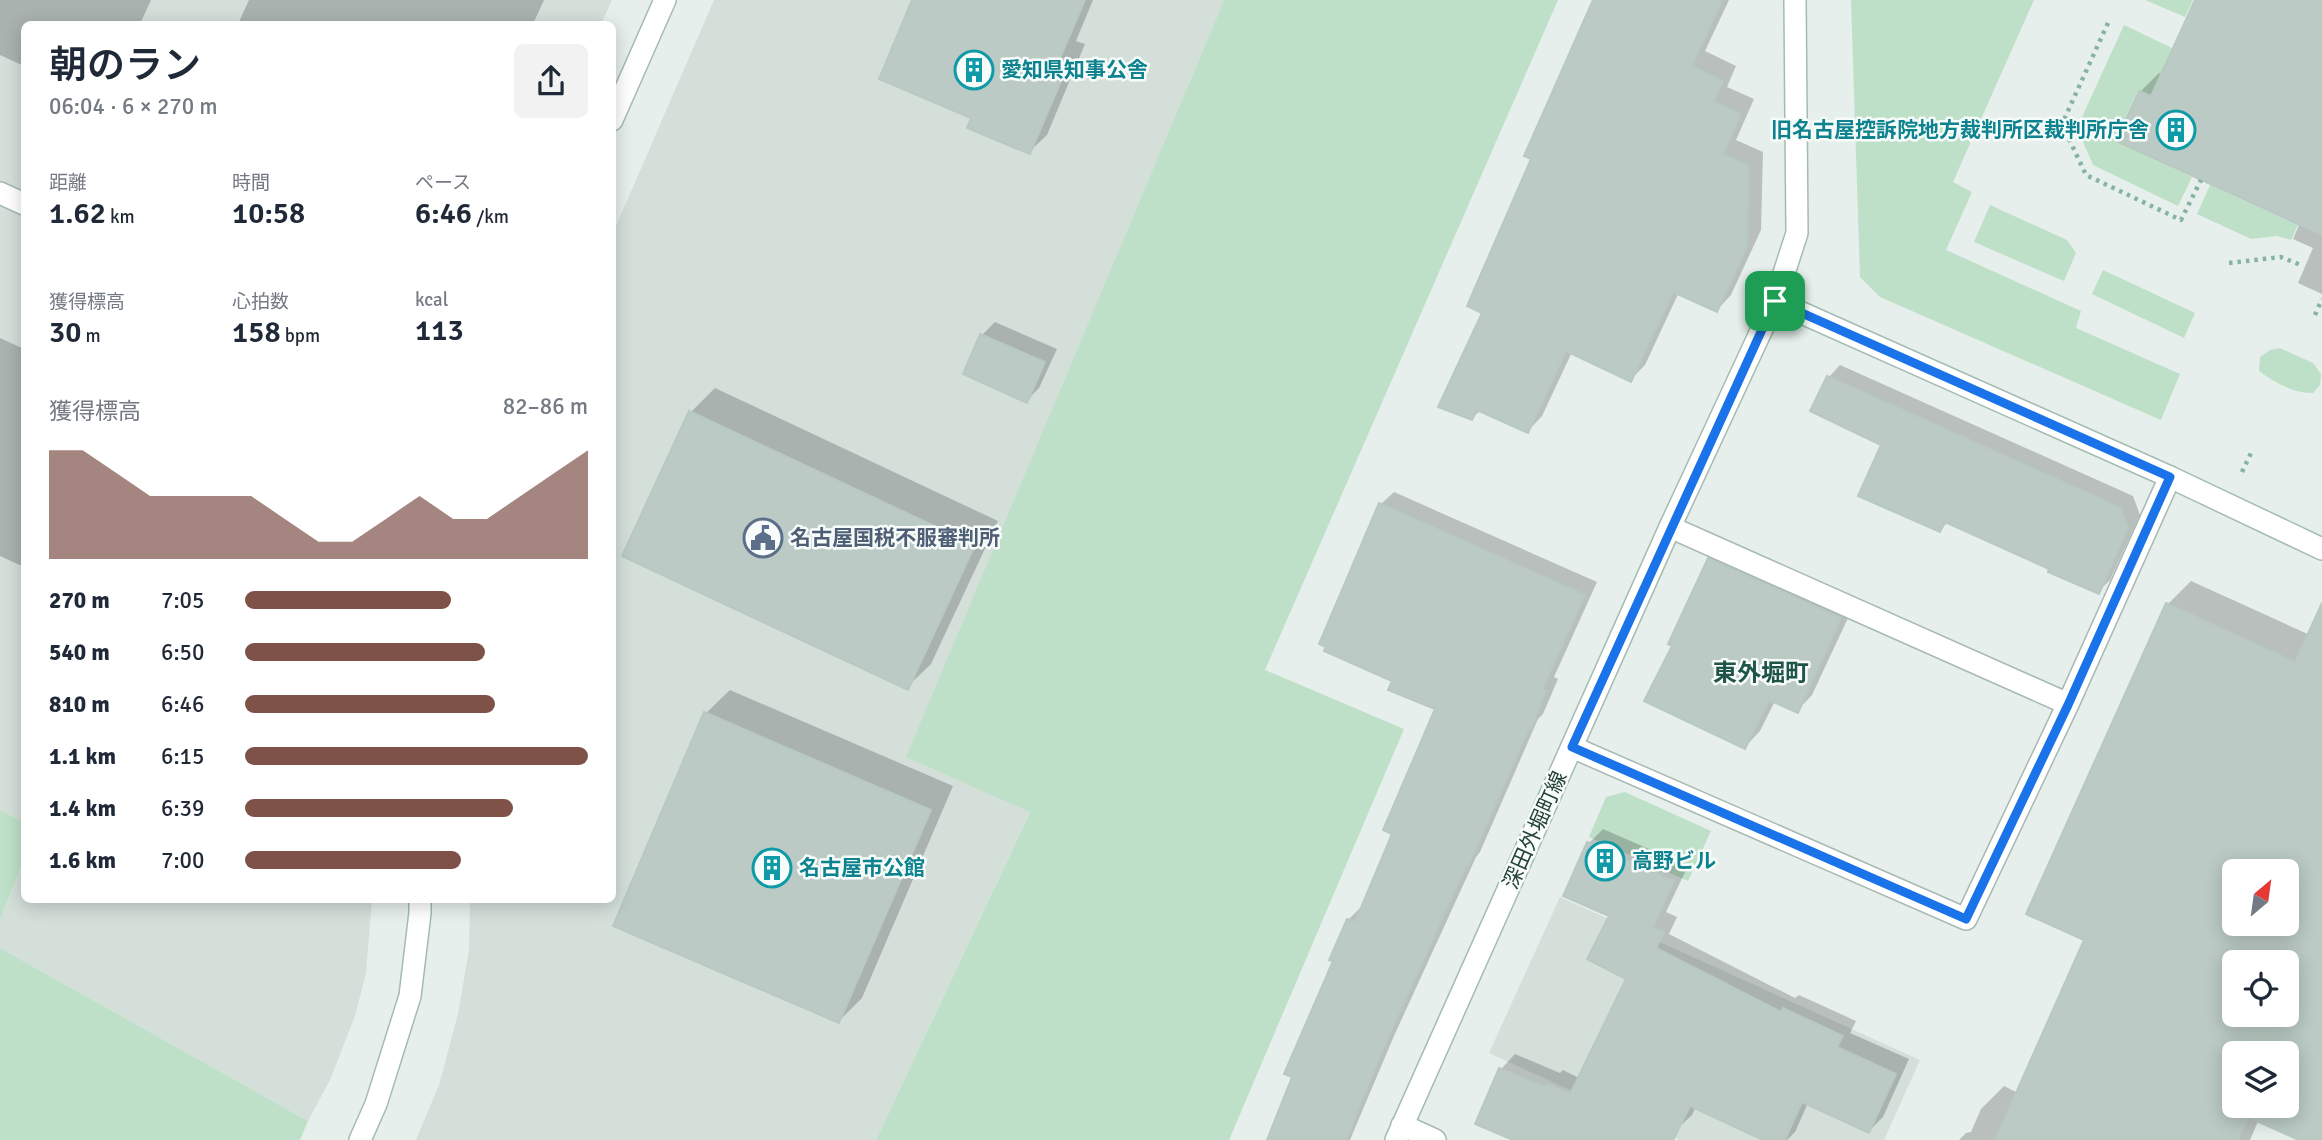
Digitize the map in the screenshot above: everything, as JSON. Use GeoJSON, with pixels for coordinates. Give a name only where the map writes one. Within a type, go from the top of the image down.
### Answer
{"type":"FeatureCollection","features":[{"type":"Feature","properties":{"kind":"street"},"geometry":{"type":"LineString","coordinates":[[616,111],[665,0]]}},
{"type":"Feature","properties":{"kind":"street","name":"深田外堀町線"},"geometry":{"type":"LineString","coordinates":[[1399,1133],[1670,527],[1775,301],[1797,233],[1796,0]]}},
{"type":"Feature","properties":{"kind":"street"},"geometry":{"type":"LineString","coordinates":[[0,193],[21,203]]}},
{"type":"Feature","properties":{"kind":"street"},"geometry":{"type":"LineString","coordinates":[[1775,301],[2170,477],[2322,549]]}},
{"type":"Feature","properties":{"kind":"street"},"geometry":{"type":"LineString","coordinates":[[1572,747],[1966,919],[2068,705],[2170,477]]}},
{"type":"Feature","properties":{"kind":"street"},"geometry":{"type":"LineString","coordinates":[[1670,527],[2068,705]]}},
{"type":"Feature","properties":{"kind":"street"},"geometry":{"type":"LineString","coordinates":[[360,1140],[376,1104],[410,996],[419,903]]}},
{"type":"Feature","properties":{"kind":"street"},"geometry":{"type":"LineString","coordinates":[[1399,1133],[1435,1140]]}},
{"type":"Feature","properties":{"kind":"path"},"geometry":{"type":"LineString","coordinates":[[2108,23],[2062,124],[2086,174],[2181,220],[2201,180]]}},
{"type":"Feature","properties":{"kind":"path"},"geometry":{"type":"LineString","coordinates":[[2229,262],[2281,257],[2303,266]]}},
{"type":"Feature","properties":{"kind":"path"},"geometry":{"type":"LineString","coordinates":[[2315,315],[2322,299]]}},
{"type":"Feature","properties":{"kind":"path"},"geometry":{"type":"LineString","coordinates":[[2242,472],[2252,451]]}},
{"type":"Feature","properties":{"kind":"shaded area"},"geometry":{"type":"Polygon","coordinates":[[[0,0],[612,0],[602,21],[21,21],[21,820],[0,810],[0,0]]]}},
{"type":"Feature","properties":{"kind":"shaded area"},"geometry":{"type":"Polygon","coordinates":[[[714,0],[1224,0],[907,757],[1030,811],[876,1140],[416,1140],[439,1085],[458,1014],[469,950],[470,903],[616,903],[616,226],[714,0]]]}},
{"type":"Feature","properties":{"kind":"shaded area"},"geometry":{"type":"Polygon","coordinates":[[[21,867],[21,903],[372,903],[366,973],[355,1016],[330,1080],[308,1121],[0,948],[0,920],[21,867]]]}},
{"type":"Feature","properties":{"kind":"shaded area"},"geometry":{"type":"Polygon","coordinates":[[[1560,897],[1920,1060],[1884,1140],[1679,1140],[1489,1053],[1560,897]]]}},
{"type":"Feature","properties":{"kind":"green space"},"geometry":{"type":"Polygon","coordinates":[[[1224,0],[1558,0],[1265,670],[1404,729],[1229,1140],[876,1140],[1030,812],[906,757],[1224,0]]]}},
{"type":"Feature","properties":{"kind":"green space"},"geometry":{"type":"Polygon","coordinates":[[[1851,0],[2034,0],[1953,182],[1972,192],[1946,250],[2081,311],[2076,328],[2180,374],[2161,420],[1880,297],[1860,277],[1851,0]]]}},
{"type":"Feature","properties":{"kind":"green space"},"geometry":{"type":"Polygon","coordinates":[[[2145,0],[2193,0],[2185,17],[2145,0]]]}},
{"type":"Feature","properties":{"kind":"green space"},"geometry":{"type":"Polygon","coordinates":[[[2124,25],[2172,48],[2151,96],[2138,90],[2115,141],[2192,177],[2178,206],[2093,165],[2077,128],[2124,25]]]}},
{"type":"Feature","properties":{"kind":"green space"},"geometry":{"type":"Polygon","coordinates":[[[2210,185],[2298,225],[2291,240],[2277,236],[2251,239],[2197,214],[2210,185]]]}},
{"type":"Feature","properties":{"kind":"green space"},"geometry":{"type":"Polygon","coordinates":[[[1990,205],[2067,240],[2076,253],[2064,281],[1974,242],[1990,205]]]}},
{"type":"Feature","properties":{"kind":"green space"},"geometry":{"type":"Polygon","coordinates":[[[2103,270],[2195,313],[2184,338],[2092,294],[2103,270]]]}},
{"type":"Feature","properties":{"kind":"green space"},"geometry":{"type":"Polygon","coordinates":[[[2280,348],[2313,363],[2321,374],[2320,385],[2313,393],[2284,386],[2259,371],[2260,357],[2270,350],[2280,348]]]}},
{"type":"Feature","properties":{"kind":"green space"},"geometry":{"type":"Polygon","coordinates":[[[1625,792],[1711,831],[1688,881],[1589,837],[1606,797],[1625,792]]]}},
{"type":"Feature","properties":{"kind":"green space"},"geometry":{"type":"Polygon","coordinates":[[[0,810],[21,820],[21,867],[0,920],[0,810]]]}},
{"type":"Feature","properties":{"kind":"green space"},"geometry":{"type":"Polygon","coordinates":[[[0,948],[308,1121],[300,1140],[0,1140],[0,948]]]}},
{"type":"Feature","properties":{"kind":"building","name":"愛知県知事公舎"},"geometry":{"type":"Polygon","coordinates":[[[912,0],[1085,0],[1060,58],[1069,62],[1030,154],[967,128],[971,118],[879,79],[912,0]]]}},
{"type":"Feature","properties":{"kind":"building"},"geometry":{"type":"Polygon","coordinates":[[[1593,0],[1722,0],[1692,66],[1723,81],[1714,102],[1741,114],[1723,154],[1749,166],[1747,246],[1717,312],[1673,292],[1631,382],[1566,351],[1528,433],[1477,410],[1472,420],[1438,407],[1482,313],[1467,306],[1531,159],[1524,156],[1593,0]]]}},
{"type":"Feature","properties":{"kind":"building","name":"旧名古屋控訴院地方裁判所区裁判所庁舎"},"geometry":{"type":"Polygon","coordinates":[[[2195,0],[2322,0],[2322,235],[2116,141],[2139,91],[2151,96],[2195,0]]]}},
{"type":"Feature","properties":{"kind":"building"},"geometry":{"type":"Polygon","coordinates":[[[980,334],[1045,362],[1027,403],[963,374],[980,334]]]}},
{"type":"Feature","properties":{"kind":"building"},"geometry":{"type":"Polygon","coordinates":[[[1827,376],[2121,508],[2128,528],[2099,594],[1945,522],[1940,532],[1858,496],[1881,445],[1810,411],[1827,376]]]}},
{"type":"Feature","properties":{"kind":"building"},"geometry":{"type":"Polygon","coordinates":[[[689,411],[975,545],[908,690],[622,556],[689,411]]]}},
{"type":"Feature","properties":{"kind":"building"},"geometry":{"type":"Polygon","coordinates":[[[1379,503],[1585,595],[1542,690],[1546,691],[1531,729],[1529,728],[1382,1051],[1346,1140],[1267,1140],[1292,1077],[1284,1074],[1333,961],[1329,960],[1347,919],[1355,922],[1392,834],[1383,830],[1435,709],[1388,690],[1392,681],[1324,651],[1326,647],[1319,644],[1379,503]]]}},
{"type":"Feature","properties":{"kind":"building"},"geometry":{"type":"Polygon","coordinates":[[[1708,558],[1841,618],[1798,713],[1769,700],[1745,749],[1644,701],[1672,646],[1668,644],[1708,558]]]}},
{"type":"Feature","properties":{"kind":"building"},"geometry":{"type":"Polygon","coordinates":[[[2166,603],[2295,662],[2322,603],[2322,1140],[2299,1140],[2250,1118],[2299,1118],[2299,1041],[2222,1041],[2222,1118],[2248,1118],[2238,1140],[1995,1140],[2084,940],[2026,914],[2166,603]]]}},
{"type":"Feature","properties":{"kind":"building","name":"名古屋市公館"},"geometry":{"type":"Polygon","coordinates":[[[704,712],[931,810],[839,1023],[613,926],[704,712]]]}},
{"type":"Feature","properties":{"kind":"building"},"geometry":{"type":"Polygon","coordinates":[[[1587,842],[1674,881],[1653,927],[1664,932],[1656,948],[1781,1012],[1783,1008],[1843,1036],[1837,1047],[1896,1074],[1869,1133],[1802,1102],[1785,1140],[1763,1140],[1690,1106],[1673,1140],[1513,1140],[1475,1124],[1499,1068],[1570,1094],[1626,979],[1587,959],[1609,916],[1563,896],[1587,842]]]}},
{"type":"Feature","properties":{"kind":"place","name":"愛知県知事公舎"},"geometry":{"type":"Point","coordinates":[974,70]}},
{"type":"Feature","properties":{"kind":"place","name":"旧名古屋控訴院地方裁判所区裁判所庁舎"},"geometry":{"type":"Point","coordinates":[2176,130]}},
{"type":"Feature","properties":{"kind":"place","name":"名古屋国税不服審判所"},"geometry":{"type":"Point","coordinates":[763,538]}},
{"type":"Feature","properties":{"kind":"place","name":"高野ビル"},"geometry":{"type":"Point","coordinates":[1605,861]}},
{"type":"Feature","properties":{"kind":"place","name":"名古屋市公館"},"geometry":{"type":"Point","coordinates":[772,868]}},
{"type":"Feature","properties":{"kind":"district","name":"東外堀町"},"geometry":{"type":"Point","coordinates":[1761,673]}},
{"type":"Feature","properties":{"kind":"route"},"geometry":{"type":"LineString","coordinates":[[1775,301],[2170,477],[2068,705],[1966,919],[1572,747],[1775,301]]}}]}
